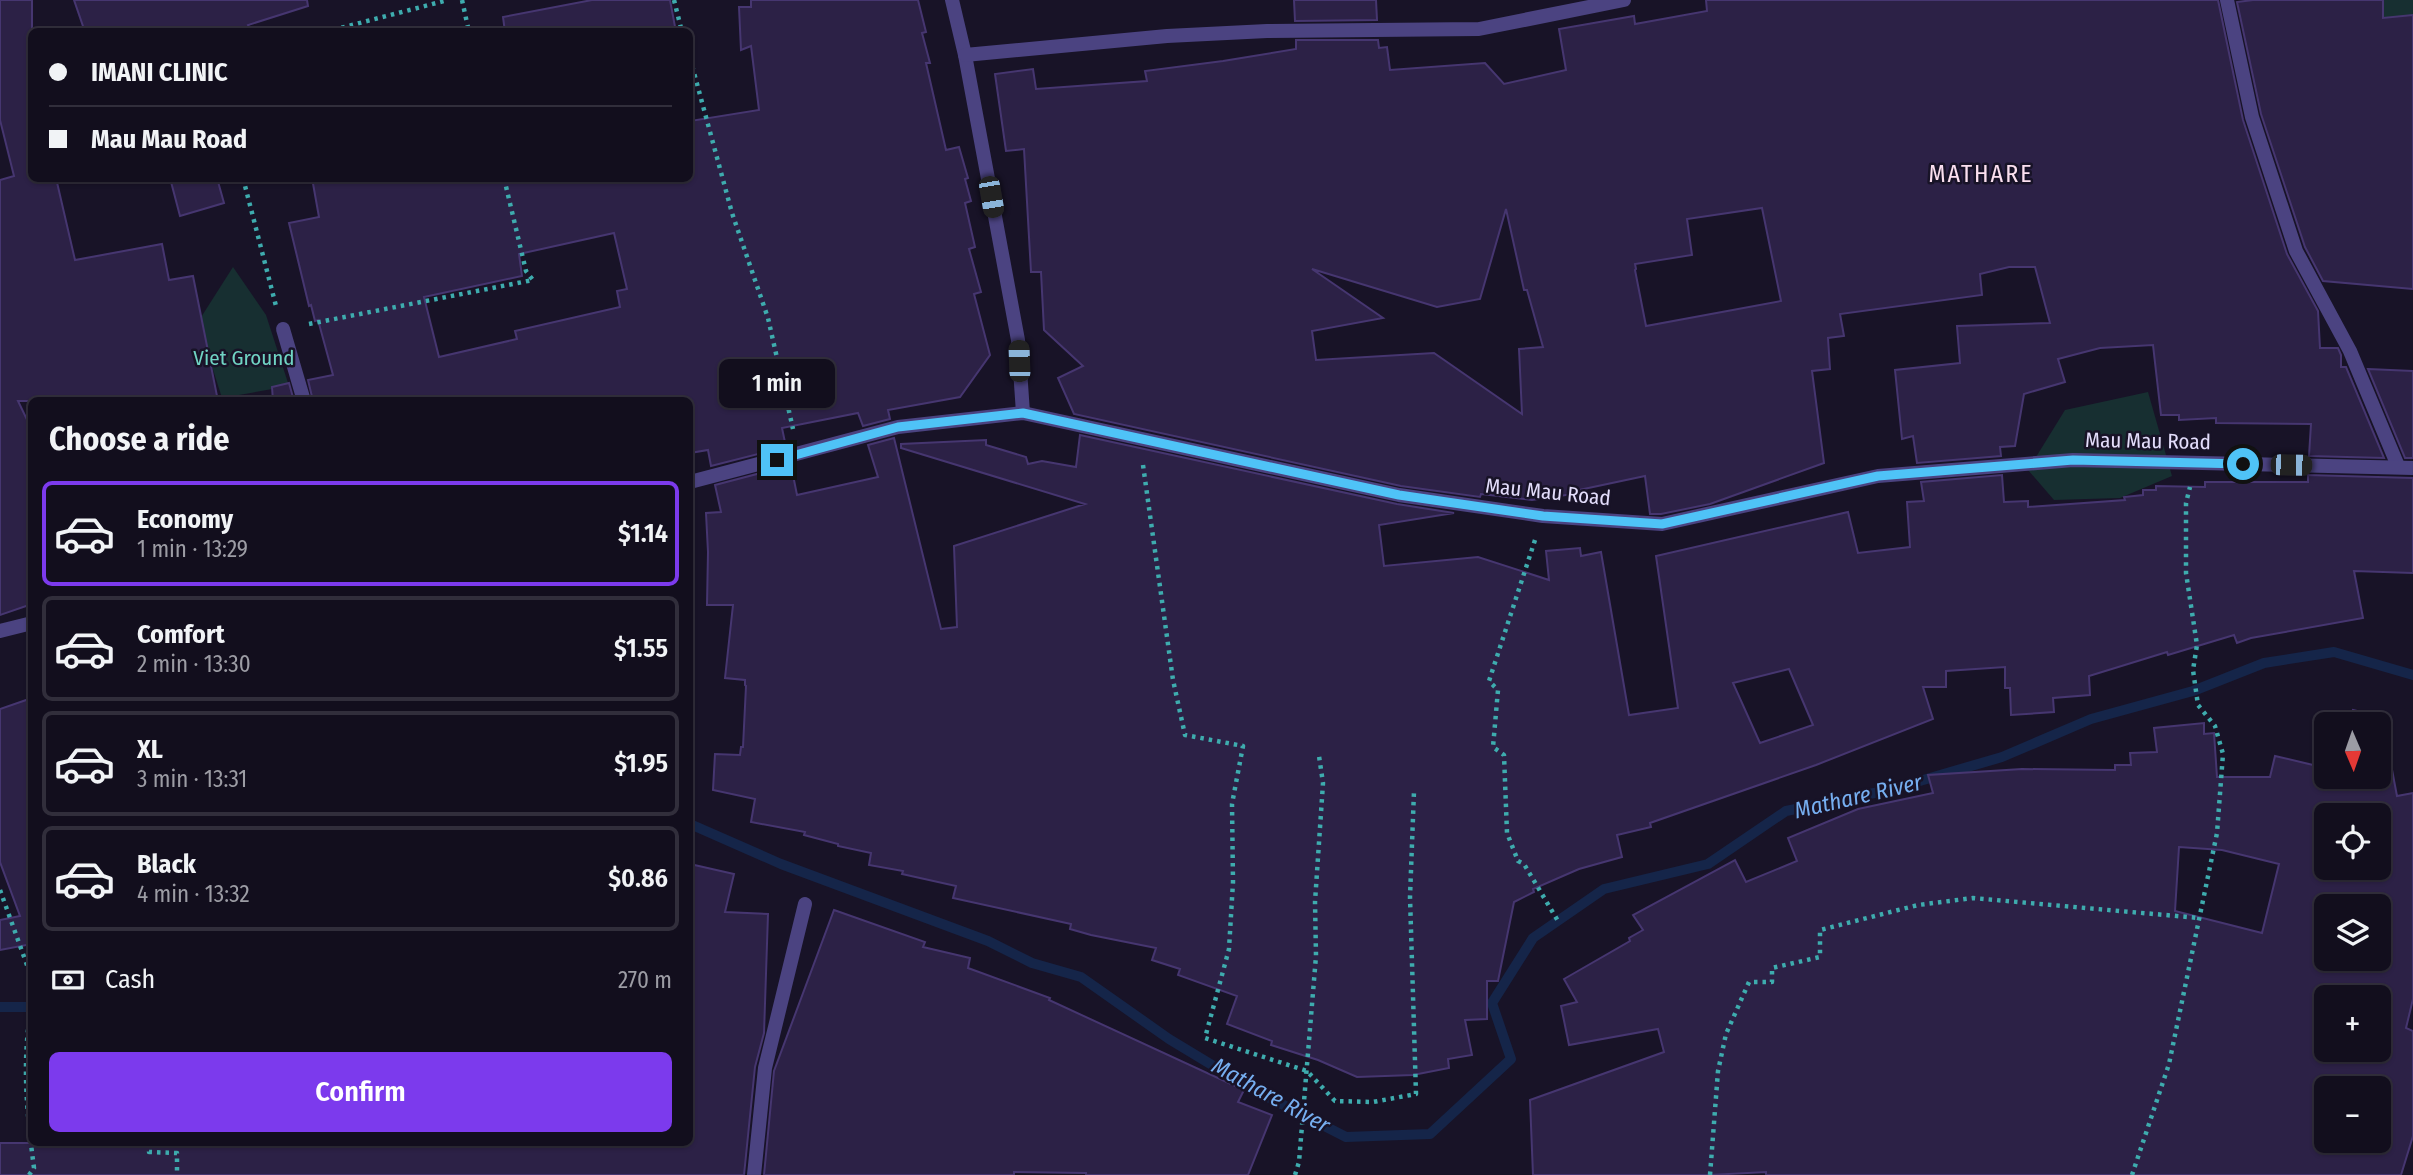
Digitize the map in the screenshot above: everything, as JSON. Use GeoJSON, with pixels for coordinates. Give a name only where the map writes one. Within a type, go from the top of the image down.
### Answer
{"type":"FeatureCollection","features":[{"type":"Feature","properties":{"kind":"street"},"geometry":{"type":"LineString","coordinates":[[952,0],[965,55],[1018,340],[1023,413]]}},
{"type":"Feature","properties":{"kind":"street"},"geometry":{"type":"LineString","coordinates":[[965,55],[1167,36],[1267,31],[1479,29],[1624,0]]}},
{"type":"Feature","properties":{"kind":"street"},"geometry":{"type":"LineString","coordinates":[[2227,0],[2252,117],[2296,251],[2350,351],[2398,467]]}},
{"type":"Feature","properties":{"kind":"street"},"geometry":{"type":"LineString","coordinates":[[283,330],[303,397]]}},
{"type":"Feature","properties":{"kind":"street","name":"Mau Mau Road"},"geometry":{"type":"LineString","coordinates":[[693,481],[898,427],[1023,413],[1399,495],[1543,516],[1662,524],[1878,476],[2073,460],[2413,468]]}},
{"type":"Feature","properties":{"kind":"street"},"geometry":{"type":"LineString","coordinates":[[0,631],[28,624]]}},
{"type":"Feature","properties":{"kind":"street"},"geometry":{"type":"LineString","coordinates":[[754,1175],[765,1068],[805,904]]}},
{"type":"Feature","properties":{"kind":"path"},"geometry":{"type":"LineString","coordinates":[[340,28],[449,0]]}},
{"type":"Feature","properties":{"kind":"path"},"geometry":{"type":"LineString","coordinates":[[462,0],[469,28]]}},
{"type":"Feature","properties":{"kind":"path"},"geometry":{"type":"LineString","coordinates":[[674,0],[681,28]]}},
{"type":"Feature","properties":{"kind":"path"},"geometry":{"type":"LineString","coordinates":[[693,69],[732,213],[768,318],[799,454]]}},
{"type":"Feature","properties":{"kind":"path"},"geometry":{"type":"LineString","coordinates":[[244,182],[283,330],[533,280],[526,271],[506,182]]}},
{"type":"Feature","properties":{"kind":"path"},"geometry":{"type":"LineString","coordinates":[[1142,440],[1144,474],[1172,680],[1185,736],[1243,746],[1232,804],[1233,882],[1229,949],[1205,1038],[1307,1071],[1335,1101],[1373,1102],[1416,1094],[1410,897],[1414,790]]}},
{"type":"Feature","properties":{"kind":"path"},"geometry":{"type":"LineString","coordinates":[[2132,1175],[2169,1063],[2217,833],[2223,754],[2215,726],[2197,705],[2193,670],[2197,645],[2186,573],[2186,503],[2195,463]]}},
{"type":"Feature","properties":{"kind":"path"},"geometry":{"type":"LineString","coordinates":[[1543,516],[1489,681],[1498,690],[1493,747],[1504,755],[1507,833],[1518,862],[1524,864],[1558,921]]}},
{"type":"Feature","properties":{"kind":"path"},"geometry":{"type":"LineString","coordinates":[[1295,1175],[1316,956],[1315,902],[1322,783],[1319,756]]}},
{"type":"Feature","properties":{"kind":"path"},"geometry":{"type":"LineString","coordinates":[[0,890],[28,969]]}},
{"type":"Feature","properties":{"kind":"path"},"geometry":{"type":"LineString","coordinates":[[1710,1175],[1718,1071],[1726,1034],[1749,982],[1772,982],[1772,968],[1820,957],[1821,930],[1918,905],[1973,898],[2199,918]]}},
{"type":"Feature","properties":{"kind":"path"},"geometry":{"type":"LineString","coordinates":[[28,1030],[28,1118]]}},
{"type":"Feature","properties":{"kind":"path"},"geometry":{"type":"LineString","coordinates":[[29,1175],[34,1168],[31,1146]]}},
{"type":"Feature","properties":{"kind":"path"},"geometry":{"type":"LineString","coordinates":[[149,1146],[149,1152],[177,1153],[177,1175]]}},
{"type":"Feature","properties":{"kind":"green space"},"geometry":{"type":"Polygon","coordinates":[[[2369,0],[2413,0],[2413,23],[2392,26],[2369,0]]]}},
{"type":"Feature","properties":{"kind":"green space","name":"Viet Ground"},"geometry":{"type":"Polygon","coordinates":[[[233,267],[266,315],[289,386],[222,397],[198,322],[233,267]]]}},
{"type":"Feature","properties":{"kind":"green space"},"geometry":{"type":"Polygon","coordinates":[[[2148,392],[2172,476],[2120,498],[2054,500],[2028,470],[2065,410],[2148,392]]]}},
{"type":"Feature","properties":{"kind":"building"},"geometry":{"type":"Polygon","coordinates":[[[0,0],[32,0],[32,28],[28,28],[28,182],[57,182],[75,260],[162,244],[169,280],[193,276],[217,397],[28,397],[28,401],[18,401],[28,422],[28,605],[0,615],[0,180],[14,176],[0,120],[0,0]]]}},
{"type":"Feature","properties":{"kind":"building"},"geometry":{"type":"Polygon","coordinates":[[[74,0],[307,0],[308,6],[248,25],[249,28],[84,28],[74,0]]]}},
{"type":"Feature","properties":{"kind":"building"},"geometry":{"type":"Polygon","coordinates":[[[592,0],[670,0],[675,28],[504,28],[503,17],[592,0]]]}},
{"type":"Feature","properties":{"kind":"building"},"geometry":{"type":"Polygon","coordinates":[[[751,0],[918,0],[926,32],[922,33],[930,63],[926,63],[946,150],[959,147],[968,178],[965,179],[971,201],[965,203],[975,247],[969,249],[981,292],[974,294],[990,355],[960,397],[888,410],[890,419],[863,426],[858,413],[782,428],[786,447],[711,466],[708,450],[693,452],[693,397],[312,397],[308,380],[333,375],[318,320],[315,321],[311,305],[309,306],[289,223],[319,217],[313,182],[693,182],[693,121],[759,110],[751,46],[741,50],[739,7],[751,7],[751,0]],[[614,233],[519,254],[522,276],[424,297],[439,357],[517,339],[515,331],[620,307],[617,291],[627,289],[614,233]]]}},
{"type":"Feature","properties":{"kind":"building"},"geometry":{"type":"Polygon","coordinates":[[[1294,0],[1376,0],[1377,20],[1295,21],[1294,0]]]}},
{"type":"Feature","properties":{"kind":"building"},"geometry":{"type":"Polygon","coordinates":[[[1706,0],[2218,0],[2243,120],[2287,254],[2318,311],[2320,348],[2338,348],[2341,367],[2346,367],[2384,458],[2309,456],[2311,424],[2216,423],[2216,418],[2179,420],[2179,415],[2161,415],[2153,345],[2100,348],[2058,359],[2065,382],[2024,394],[2015,446],[2000,447],[2001,456],[1917,463],[1913,436],[1902,439],[1895,370],[1960,363],[1957,326],[2050,323],[2035,267],[2009,267],[1980,274],[1982,295],[1840,314],[1844,336],[1828,338],[1830,369],[1812,371],[1824,463],[1710,504],[1661,514],[1650,514],[1645,476],[1579,490],[1580,493],[1532,500],[1481,494],[1480,497],[1401,486],[1074,414],[1058,378],[1083,366],[1044,330],[1041,272],[1031,272],[1024,149],[1006,151],[995,74],[1033,69],[1036,89],[1147,81],[1145,71],[1296,49],[1296,40],[1378,40],[1379,48],[1387,47],[1390,70],[1485,63],[1504,84],[1566,70],[1559,29],[1634,16],[1635,24],[1707,11],[1706,0]],[[1762,208],[1687,219],[1692,255],[1635,264],[1646,326],[1781,301],[1762,208]],[[1506,209],[1480,299],[1437,307],[1312,269],[1383,318],[1312,331],[1316,360],[1434,353],[1522,414],[1519,349],[1543,347],[1527,290],[1524,290],[1506,209]]]}},
{"type":"Feature","properties":{"kind":"building"},"geometry":{"type":"Polygon","coordinates":[[[2383,0],[2383,18],[2413,15],[2413,289],[2323,281],[2305,247],[2261,114],[2237,2],[2383,0]]]}},
{"type":"Feature","properties":{"kind":"building"},"geometry":{"type":"Polygon","coordinates":[[[171,182],[218,182],[224,203],[180,216],[171,182]]]}},
{"type":"Feature","properties":{"kind":"building"},"geometry":{"type":"Polygon","coordinates":[[[2368,369],[2413,371],[2413,458],[2405,458],[2368,369]]]}},
{"type":"Feature","properties":{"kind":"building"},"geometry":{"type":"Polygon","coordinates":[[[289,383],[293,397],[273,397],[272,387],[289,383]]]}},
{"type":"Feature","properties":{"kind":"building"},"geometry":{"type":"Polygon","coordinates":[[[1080,435],[1397,504],[1454,513],[1379,525],[1384,566],[1478,557],[1549,580],[1546,551],[1580,548],[1581,556],[1601,552],[1629,715],[1678,708],[1656,556],[1848,512],[1858,553],[1910,547],[1907,502],[1924,501],[1921,482],[2002,475],[2004,502],[2028,501],[2028,507],[2125,500],[2124,497],[2143,495],[2143,490],[2156,490],[2156,486],[2205,487],[2205,482],[2308,482],[2308,475],[2413,478],[2413,573],[2354,571],[2363,618],[2251,638],[2237,643],[2234,635],[2168,655],[2167,652],[2089,676],[2090,695],[2053,698],[2054,712],[2011,715],[2010,688],[2005,688],[2005,667],[1946,671],[1946,687],[1923,687],[1933,719],[1816,765],[1650,823],[1651,827],[1617,835],[1622,857],[1579,869],[1533,889],[1534,892],[1514,902],[1498,981],[1487,981],[1487,1019],[1465,1020],[1472,1055],[1448,1059],[1449,1068],[1413,1075],[1357,1077],[1318,1060],[1271,1045],[1272,1041],[1227,1024],[1237,996],[1178,975],[1180,969],[1152,960],[1156,948],[1091,935],[1070,929],[1071,924],[953,898],[956,886],[902,874],[903,871],[869,865],[871,853],[838,846],[804,835],[805,832],[751,822],[755,799],[713,790],[715,754],[740,755],[743,747],[746,686],[745,680],[725,678],[733,605],[707,605],[706,513],[721,512],[715,485],[791,465],[797,495],[878,477],[868,445],[894,438],[941,629],[957,627],[954,546],[1085,504],[901,448],[901,444],[986,440],[986,445],[1026,457],[1028,464],[1042,461],[1076,467],[1080,435]],[[1789,669],[1733,683],[1760,743],[1813,725],[1789,669]]]}},
{"type":"Feature","properties":{"kind":"building"},"geometry":{"type":"Polygon","coordinates":[[[28,699],[28,945],[0,950],[0,920],[20,916],[0,862],[0,709],[28,699]]]}},
{"type":"Feature","properties":{"kind":"building"},"geometry":{"type":"Polygon","coordinates":[[[2204,723],[2204,734],[2214,733],[2217,777],[2270,777],[2275,756],[2314,765],[2314,789],[2391,789],[2391,764],[2397,796],[2413,793],[2413,999],[2406,1028],[2413,1031],[2413,1136],[2401,1175],[1766,1175],[1766,1172],[1710,1175],[1533,1175],[1530,1100],[1664,1052],[1658,1029],[1569,1045],[1561,1006],[1577,1002],[1564,979],[1630,941],[1629,938],[1643,930],[1633,915],[1735,860],[1746,882],[1797,861],[1788,838],[1858,809],[1933,793],[1928,775],[2022,769],[2115,770],[2115,765],[2131,765],[2130,753],[2157,752],[2154,728],[2204,723]],[[2179,847],[2175,911],[2262,933],[2279,864],[2222,850],[2179,847]]]}},
{"type":"Feature","properties":{"kind":"building"},"geometry":{"type":"Polygon","coordinates":[[[693,865],[734,874],[725,912],[768,914],[764,1033],[755,1067],[744,1175],[0,1175],[0,1143],[28,1143],[28,1146],[693,1146],[693,865]]]}},
{"type":"Feature","properties":{"kind":"building"},"geometry":{"type":"Polygon","coordinates":[[[834,910],[925,942],[923,947],[970,958],[968,968],[1050,998],[1049,1000],[1244,1090],[1238,1102],[1272,1115],[1248,1175],[1014,1172],[1014,1175],[764,1175],[774,1071],[834,910]]]}},
{"type":"Feature","properties":{"kind":"waterway","name":"Mathare River"},"geometry":{"type":"LineString","coordinates":[[693,825],[781,864],[988,941],[1032,963],[1081,977],[1169,1039],[1250,1088],[1346,1137],[1430,1134],[1511,1059],[1492,1003],[1533,938],[1604,889],[1708,864],[1786,811],[1889,790],[2002,757],[2091,719],[2193,691],[2264,663],[2334,652],[2413,675]]}},
{"type":"Feature","properties":{"kind":"waterway","name":"Mathare River"},"geometry":{"type":"LineString","coordinates":[[0,1007],[28,1007]]}},
{"type":"Feature","properties":{"kind":"district","name":"MATHARE"},"geometry":{"type":"Point","coordinates":[1981,174]}},
{"type":"Feature","properties":{"kind":"route"},"geometry":{"type":"LineString","coordinates":[[777,460],[898,427],[1023,413],[1399,495],[1543,516],[1662,524],[1878,476],[1977,470],[2073,460],[2243,464]]}}]}
